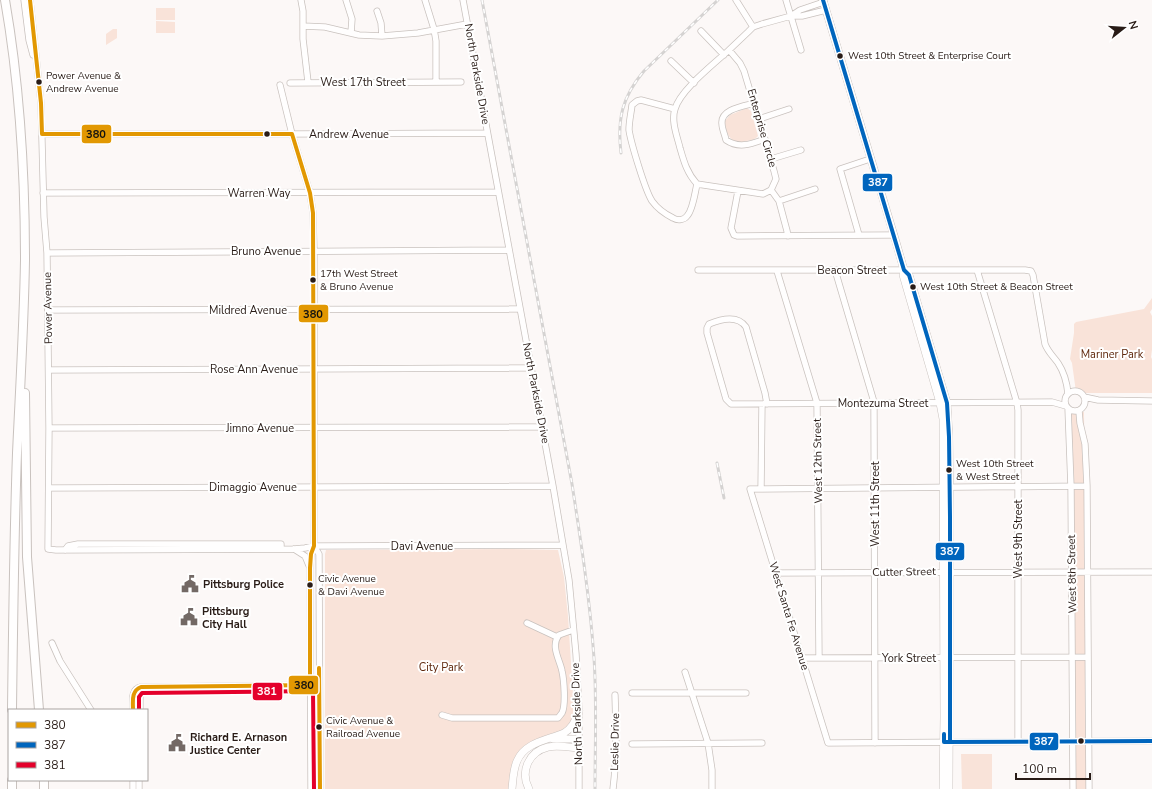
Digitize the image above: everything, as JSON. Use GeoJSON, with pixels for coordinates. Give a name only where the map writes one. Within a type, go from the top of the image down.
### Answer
{"type":"FeatureCollection","features":[{"type":"Feature","properties":{"kind":"highway"},"geometry":{"type":"LineString","coordinates":[[5,0],[13,53],[21,131],[24,216],[27,557],[39,709]]}},
{"type":"Feature","properties":{"kind":"highway"},"geometry":{"type":"LineString","coordinates":[[12,709],[14,558],[24,296]]}},
{"type":"Feature","properties":{"kind":"main road"},"geometry":{"type":"LineString","coordinates":[[823,1],[894,235],[904,270],[903,275],[944,403],[949,436],[946,487],[946,658],[949,789]]}},
{"type":"Feature","properties":{"kind":"main road"},"geometry":{"type":"LineString","coordinates":[[512,789],[516,762],[520,755],[533,744],[548,740],[569,731],[573,726],[578,711]]}},
{"type":"Feature","properties":{"kind":"main road"},"geometry":{"type":"LineString","coordinates":[[548,740],[579,739]]}},
{"type":"Feature","properties":{"kind":"main road"},"geometry":{"type":"LineString","coordinates":[[943,789],[947,742]]}},
{"type":"Feature","properties":{"kind":"main road"},"geometry":{"type":"LineString","coordinates":[[528,789],[525,781],[525,769],[532,755],[539,750],[552,746],[579,748]]}},
{"type":"Feature","properties":{"kind":"street","name":"Power Avenue"},"geometry":{"type":"LineString","coordinates":[[24,0],[29,40],[36,66]]}},
{"type":"Feature","properties":{"kind":"street","name":"Power Avenue"},"geometry":{"type":"LineString","coordinates":[[30,0],[41,103],[43,193],[49,310],[48,549]]}},
{"type":"Feature","properties":{"kind":"street"},"geometry":{"type":"LineString","coordinates":[[301,0],[303,39],[308,82]]}},
{"type":"Feature","properties":{"kind":"street"},"geometry":{"type":"LineString","coordinates":[[346,0],[352,19],[351,33]]}},
{"type":"Feature","properties":{"kind":"street"},"geometry":{"type":"LineString","coordinates":[[425,0],[436,41],[436,82]]}},
{"type":"Feature","properties":{"kind":"street","name":"North Parkside Drive"},"geometry":{"type":"LineString","coordinates":[[463,0],[564,545],[569,580],[578,711],[579,789]]}},
{"type":"Feature","properties":{"kind":"street"},"geometry":{"type":"LineString","coordinates":[[736,0],[753,27]]}},
{"type":"Feature","properties":{"kind":"street"},"geometry":{"type":"LineString","coordinates":[[786,0],[801,50]]}},
{"type":"Feature","properties":{"kind":"street"},"geometry":{"type":"LineString","coordinates":[[791,16],[800,10],[823,1]]}},
{"type":"Feature","properties":{"kind":"street"},"geometry":{"type":"LineString","coordinates":[[788,236],[779,200],[771,190],[758,194],[697,184],[686,170],[675,130],[675,109],[683,94],[753,27],[791,16],[802,16],[826,10]]}},
{"type":"Feature","properties":{"kind":"street"},"geometry":{"type":"LineString","coordinates":[[377,11],[381,23],[382,36]]}},
{"type":"Feature","properties":{"kind":"street"},"geometry":{"type":"LineString","coordinates":[[303,26],[325,27],[369,36],[402,36],[467,24]]}},
{"type":"Feature","properties":{"kind":"street"},"geometry":{"type":"LineString","coordinates":[[701,31],[724,55]]}},
{"type":"Feature","properties":{"kind":"street","name":"Enterprise Circle"},"geometry":{"type":"LineString","coordinates":[[729,50],[740,63],[744,71],[755,103],[776,178],[771,190]]}},
{"type":"Feature","properties":{"kind":"street"},"geometry":{"type":"LineString","coordinates":[[671,61],[694,83]]}},
{"type":"Feature","properties":{"kind":"street","name":"West 17th Street"},"geometry":{"type":"LineString","coordinates":[[290,83],[461,82]]}},
{"type":"Feature","properties":{"kind":"street"},"geometry":{"type":"LineString","coordinates":[[280,85],[292,134],[310,193],[313,213],[314,546],[311,554],[310,568],[311,789]]}},
{"type":"Feature","properties":{"kind":"street"},"geometry":{"type":"LineString","coordinates":[[675,109],[641,100],[632,105],[629,121],[631,139],[651,200],[668,215],[676,220],[681,220],[687,217],[697,184]]}},
{"type":"Feature","properties":{"kind":"street"},"geometry":{"type":"LineString","coordinates":[[755,103],[734,108],[728,112],[721,123],[726,140],[732,144],[738,146],[765,140]]}},
{"type":"Feature","properties":{"kind":"street"},"geometry":{"type":"LineString","coordinates":[[759,119],[789,109]]}},
{"type":"Feature","properties":{"kind":"street","name":"Andrew Avenue"},"geometry":{"type":"LineString","coordinates":[[42,134],[487,133]]}},
{"type":"Feature","properties":{"kind":"street"},"geometry":{"type":"LineString","coordinates":[[771,159],[802,150]]}},
{"type":"Feature","properties":{"kind":"street"},"geometry":{"type":"LineString","coordinates":[[859,235],[840,169],[870,159]]}},
{"type":"Feature","properties":{"kind":"street"},"geometry":{"type":"LineString","coordinates":[[779,200],[815,189]]}},
{"type":"Feature","properties":{"kind":"street"},"geometry":{"type":"LineString","coordinates":[[738,191],[731,228],[734,235],[737,236],[894,235]]}},
{"type":"Feature","properties":{"kind":"street","name":"Warren Way"},"geometry":{"type":"LineString","coordinates":[[43,193],[498,192]]}},
{"type":"Feature","properties":{"kind":"street","name":"Bruno Avenue"},"geometry":{"type":"LineString","coordinates":[[47,253],[509,250]]}},
{"type":"Feature","properties":{"kind":"street","name":"Beacon Street"},"geometry":{"type":"LineString","coordinates":[[698,270],[1030,271],[1033,275],[1045,344],[1048,351],[1060,366],[1067,383]]}},
{"type":"Feature","properties":{"kind":"street","name":"West 11th Street"},"geometry":{"type":"LineString","coordinates":[[835,270],[874,402],[876,658],[875,743]]}},
{"type":"Feature","properties":{"kind":"street","name":"West 9th Street"},"geometry":{"type":"LineString","coordinates":[[977,270],[1017,403],[1018,741]]}},
{"type":"Feature","properties":{"kind":"street","name":"West 12th Street"},"geometry":{"type":"LineString","coordinates":[[777,271],[817,403],[819,657]]}},
{"type":"Feature","properties":{"kind":"street","name":"Mildred Avenue"},"geometry":{"type":"LineString","coordinates":[[49,310],[520,309]]}},
{"type":"Feature","properties":{"kind":"street","name":"Montezuma Street"},"geometry":{"type":"LineString","coordinates":[[764,404],[765,394],[746,327],[739,320],[733,319],[709,324],[707,332],[728,402],[735,405],[874,402],[1052,402],[1067,407]]}},
{"type":"Feature","properties":{"kind":"street","name":"Rose Ann Avenue"},"geometry":{"type":"LineString","coordinates":[[49,370],[531,368]]}},
{"type":"Feature","properties":{"kind":"street"},"geometry":{"type":"LineString","coordinates":[[1067,383],[1084,397],[1098,400],[1152,401]]}},
{"type":"Feature","properties":{"kind":"street"},"geometry":{"type":"LineString","coordinates":[[1067,383],[1067,395],[1065,401],[1067,407],[1073,411],[1079,411],[1085,405],[1098,400]]}},
{"type":"Feature","properties":{"kind":"street"},"geometry":{"type":"LineString","coordinates":[[1067,395],[1076,391]]}},
{"type":"Feature","properties":{"kind":"street","name":"Montezuma Street"},"geometry":{"type":"LineString","coordinates":[[1052,402],[1067,395]]}},
{"type":"Feature","properties":{"kind":"street"},"geometry":{"type":"LineString","coordinates":[[1084,397],[1085,405]]}},
{"type":"Feature","properties":{"kind":"street"},"geometry":{"type":"LineString","coordinates":[[764,404],[761,489],[946,487],[1018,488],[1087,486]]}},
{"type":"Feature","properties":{"kind":"street","name":"West 8th Street"},"geometry":{"type":"LineString","coordinates":[[1067,407],[1071,487],[1073,789]]}},
{"type":"Feature","properties":{"kind":"street","name":"West 8th Street"},"geometry":{"type":"LineString","coordinates":[[1079,411],[1085,444],[1087,486],[1089,789]]}},
{"type":"Feature","properties":{"kind":"street","name":"Jimno Avenue"},"geometry":{"type":"LineString","coordinates":[[49,428],[542,427]]}},
{"type":"Feature","properties":{"kind":"street","name":"Dimaggio Avenue"},"geometry":{"type":"LineString","coordinates":[[49,488],[553,486]]}},
{"type":"Feature","properties":{"kind":"street","name":"West Santa Fe Avenue"},"geometry":{"type":"LineString","coordinates":[[761,489],[750,489],[828,743],[875,743]]}},
{"type":"Feature","properties":{"kind":"street","name":"Davi Avenue"},"geometry":{"type":"LineString","coordinates":[[48,549],[294,549],[314,546],[564,545]]}},
{"type":"Feature","properties":{"kind":"street"},"geometry":{"type":"LineString","coordinates":[[314,546],[319,554],[320,789]]}},
{"type":"Feature","properties":{"kind":"street"},"geometry":{"type":"LineString","coordinates":[[294,549],[304,556],[310,568]]}},
{"type":"Feature","properties":{"kind":"street","name":"Cutter Street"},"geometry":{"type":"LineString","coordinates":[[776,573],[1152,572]]}},
{"type":"Feature","properties":{"kind":"street"},"geometry":{"type":"LineString","coordinates":[[527,623],[557,637]]}},
{"type":"Feature","properties":{"kind":"street"},"geometry":{"type":"LineString","coordinates":[[442,715],[452,718],[558,718],[562,713],[564,692],[562,671],[555,645],[558,635],[573,630]]}},
{"type":"Feature","properties":{"kind":"street"},"geometry":{"type":"LineString","coordinates":[[52,643],[60,661],[90,709]]}},
{"type":"Feature","properties":{"kind":"street","name":"York Street"},"geometry":{"type":"LineString","coordinates":[[802,658],[1088,657]]}},
{"type":"Feature","properties":{"kind":"street"},"geometry":{"type":"LineString","coordinates":[[686,672],[708,743],[712,770],[712,789]]}},
{"type":"Feature","properties":{"kind":"street"},"geometry":{"type":"LineString","coordinates":[[133,709],[133,692],[138,688],[319,685]]}},
{"type":"Feature","properties":{"kind":"street"},"geometry":{"type":"LineString","coordinates":[[138,688],[140,692],[140,709]]}},
{"type":"Feature","properties":{"kind":"street"},"geometry":{"type":"LineString","coordinates":[[632,694],[746,693]]}},
{"type":"Feature","properties":{"kind":"street","name":"Leslie Drive"},"geometry":{"type":"LineString","coordinates":[[613,789],[616,743],[615,695]]}},
{"type":"Feature","properties":{"kind":"street"},"geometry":{"type":"LineString","coordinates":[[875,743],[1152,741]]}},
{"type":"Feature","properties":{"kind":"street"},"geometry":{"type":"LineString","coordinates":[[632,744],[762,743]]}},
{"type":"Feature","properties":{"kind":"green space"},"geometry":{"type":"Polygon","coordinates":[[[156,8],[175,8],[175,20],[156,20],[156,8]]]}},
{"type":"Feature","properties":{"kind":"green space"},"geometry":{"type":"Polygon","coordinates":[[[156,21],[175,22],[175,33],[156,33],[156,21]]]}},
{"type":"Feature","properties":{"kind":"green space"},"geometry":{"type":"Polygon","coordinates":[[[113,29],[117,29],[117,38],[106,45],[106,34],[113,29]]]}},
{"type":"Feature","properties":{"kind":"green space"},"geometry":{"type":"Polygon","coordinates":[[[747,108],[751,111],[758,136],[753,140],[737,142],[730,138],[726,130],[725,121],[730,115],[747,108]]]}},
{"type":"Feature","properties":{"kind":"green space","name":"Mariner Park"},"geometry":{"type":"Polygon","coordinates":[[[1152,298],[1152,309],[1150,312],[1152,316],[1152,393],[1076,392],[1072,363],[1070,359],[1074,324],[1076,322],[1144,309],[1152,298]]]}},
{"type":"Feature","properties":{"kind":"green space"},"geometry":{"type":"Polygon","coordinates":[[[1070,411],[1084,412],[1087,789],[1076,789],[1070,411]]]}},
{"type":"Feature","properties":{"kind":"green space","name":"City Park"},"geometry":{"type":"Polygon","coordinates":[[[326,550],[558,550],[564,577],[568,616],[574,711],[572,721],[564,730],[527,746],[508,789],[325,789],[326,550]]]}},
{"type":"Feature","properties":{"kind":"green space"},"geometry":{"type":"Polygon","coordinates":[[[961,754],[992,754],[992,789],[962,789],[961,754]]]}},
{"type":"Feature","properties":{"kind":"railway"},"geometry":{"type":"LineString","coordinates":[[482,0],[572,484],[582,549],[590,614],[595,674],[595,789]]}},
{"type":"Feature","properties":{"kind":"railway"},"geometry":{"type":"LineString","coordinates":[[621,153],[621,119],[626,99],[631,90],[644,71],[718,0]]}},
{"type":"Feature","properties":{"kind":"railway"},"geometry":{"type":"LineString","coordinates":[[717,463],[724,498]]}},
{"type":"Feature","properties":{"kind":"transit line","name":"380"},"geometry":{"type":"LineString","coordinates":[[30,0],[41,103],[42,134],[292,134],[310,193],[313,213],[314,546],[311,554],[310,568],[310,685],[141,687],[134,694],[133,709]]}},
{"type":"Feature","properties":{"kind":"transit line","name":"387"},"geometry":{"type":"LineString","coordinates":[[823,0],[904,270],[909,275],[947,403],[950,517],[950,742]]}},
{"type":"Feature","properties":{"kind":"transit line","name":"380"},"geometry":{"type":"LineString","coordinates":[[319,668],[320,789]]}},
{"type":"Feature","properties":{"kind":"transit line","name":"381"},"geometry":{"type":"LineString","coordinates":[[139,709],[139,697],[142,693],[313,691],[314,789]]}},
{"type":"Feature","properties":{"kind":"transit line","name":"387"},"geometry":{"type":"LineString","coordinates":[[944,734],[944,742],[1152,741]]}},
{"type":"Feature","properties":{"kind":"place","name":"West 10th Street & Enterprise Court"},"geometry":{"type":"Point","coordinates":[840,56]}},
{"type":"Feature","properties":{"kind":"place","name":"Power Avenue & Andrew Avenue"},"geometry":{"type":"Point","coordinates":[39,82]}},
{"type":"Feature","properties":{"kind":"place","name":"17th West Street & Bruno Avenue"},"geometry":{"type":"Point","coordinates":[313,280]}},
{"type":"Feature","properties":{"kind":"place","name":"West 10th Street & Beacon Street"},"geometry":{"type":"Point","coordinates":[913,287]}},
{"type":"Feature","properties":{"kind":"place","name":"West 10th Street & West Street"},"geometry":{"type":"Point","coordinates":[949,470]}},
{"type":"Feature","properties":{"kind":"place","name":"Pittsburg Police"},"geometry":{"type":"Point","coordinates":[190,584]}},
{"type":"Feature","properties":{"kind":"place","name":"Civic Avenue & Davi Avenue"},"geometry":{"type":"Point","coordinates":[310,585]}},
{"type":"Feature","properties":{"kind":"place","name":"Pittsburg City Hall"},"geometry":{"type":"Point","coordinates":[189,617]}},
{"type":"Feature","properties":{"kind":"place","name":"Civic Avenue & Railroad Avenue"},"geometry":{"type":"Point","coordinates":[319,727]}},
{"type":"Feature","properties":{"kind":"place","name":"Richard E. Arnason Justice Center"},"geometry":{"type":"Point","coordinates":[177,743]}}]}
